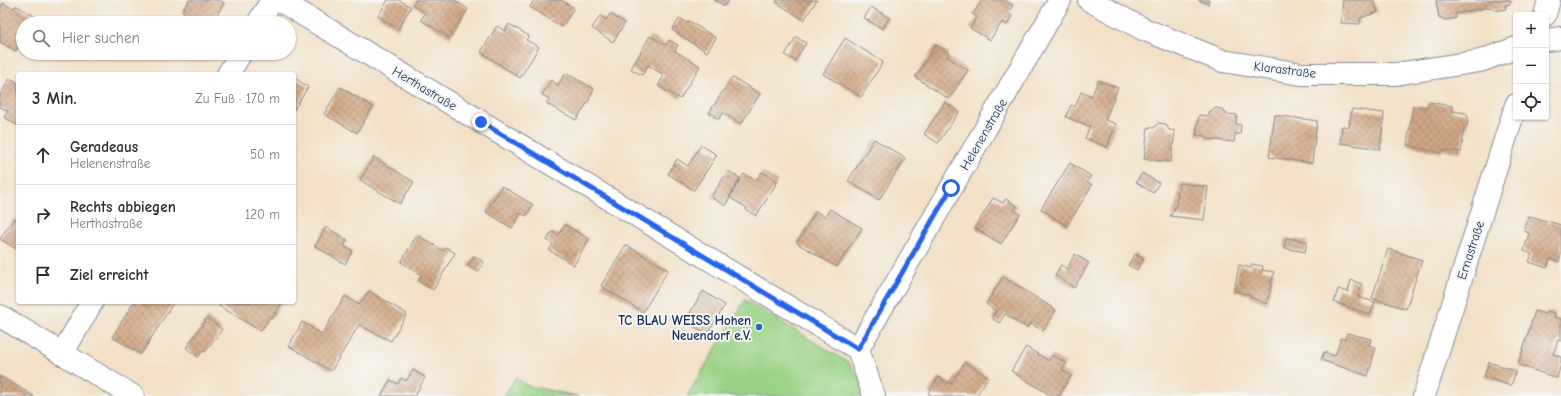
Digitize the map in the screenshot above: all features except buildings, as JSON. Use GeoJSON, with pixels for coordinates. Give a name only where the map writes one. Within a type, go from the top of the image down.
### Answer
{"type":"FeatureCollection","features":[{"type":"Feature","properties":{"kind":"street"},"geometry":{"type":"LineString","coordinates":[[262,16],[272,0]]}},
{"type":"Feature","properties":{"kind":"street","name":"Herthastraße"},"geometry":{"type":"LineString","coordinates":[[279,0],[858,349]]}},
{"type":"Feature","properties":{"kind":"street","name":"Helenenstraße"},"geometry":{"type":"LineString","coordinates":[[858,349],[1060,0]]}},
{"type":"Feature","properties":{"kind":"street","name":"Klarastraße"},"geometry":{"type":"LineString","coordinates":[[1089,0],[1144,28],[1223,61],[1302,74],[1396,74],[1480,61],[1513,49]]}},
{"type":"Feature","properties":{"kind":"street"},"geometry":{"type":"LineString","coordinates":[[1545,12],[1549,0]]}},
{"type":"Feature","properties":{"kind":"street"},"geometry":{"type":"LineString","coordinates":[[1549,40],[1561,38]]}},
{"type":"Feature","properties":{"kind":"street"},"geometry":{"type":"LineString","coordinates":[[229,72],[236,60]]}},
{"type":"Feature","properties":{"kind":"street","name":"Ernastraße"},"geometry":{"type":"LineString","coordinates":[[1424,396],[1513,114]]}},
{"type":"Feature","properties":{"kind":"street"},"geometry":{"type":"LineString","coordinates":[[62,354],[91,304]]}},
{"type":"Feature","properties":{"kind":"street"},"geometry":{"type":"LineString","coordinates":[[0,316],[133,396]]}},
{"type":"Feature","properties":{"kind":"street"},"geometry":{"type":"LineString","coordinates":[[858,349],[874,396]]}},
{"type":"Feature","properties":{"kind":"green space","name":"TC BLAU WEISS Hohen Neuendorf e.V."},"geometry":{"type":"Polygon","coordinates":[[[745,300],[849,363],[860,379],[865,396],[687,396],[745,300]]]}},
{"type":"Feature","properties":{"kind":"green space"},"geometry":{"type":"Polygon","coordinates":[[[515,378],[528,386],[578,396],[504,396],[515,378]]]}},
{"type":"Feature","properties":{"kind":"place","name":"TC BLAU WEISS Hohen Neuendorf e.V."},"geometry":{"type":"Point","coordinates":[759,327]}},
{"type":"Feature","properties":{"kind":"route"},"geometry":{"type":"LineString","coordinates":[[481,122],[858,349],[951,188]]}}]}
